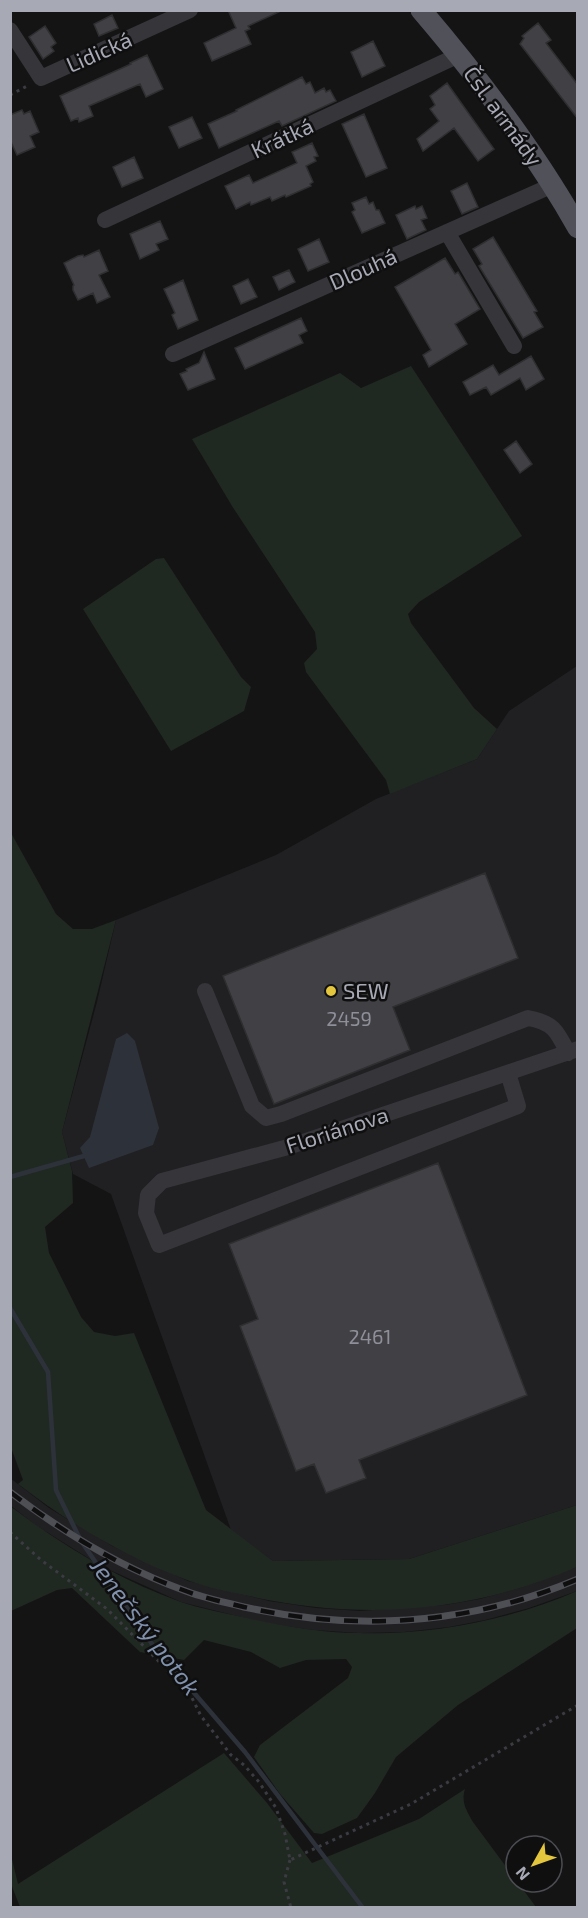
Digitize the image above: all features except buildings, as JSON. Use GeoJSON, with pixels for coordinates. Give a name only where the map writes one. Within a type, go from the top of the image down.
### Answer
{"type":"FeatureCollection","features":[{"type":"Feature","properties":{"kind":"main road","name":"Čsl. armády"},"geometry":{"type":"LineString","coordinates":[[421,10],[459,55],[511,125],[553,185],[578,228]]}},
{"type":"Feature","properties":{"kind":"street","name":"Lidická"},"geometry":{"type":"LineString","coordinates":[[41,78],[190,10]]}},
{"type":"Feature","properties":{"kind":"street"},"geometry":{"type":"LineString","coordinates":[[10,30],[41,78]]}},
{"type":"Feature","properties":{"kind":"street","name":"Krátká"},"geometry":{"type":"LineString","coordinates":[[105,220],[459,55]]}},
{"type":"Feature","properties":{"kind":"street","name":"Dlouhá"},"geometry":{"type":"LineString","coordinates":[[173,354],[553,185]]}},
{"type":"Feature","properties":{"kind":"street"},"geometry":{"type":"LineString","coordinates":[[447,232],[513,346]]}},
{"type":"Feature","properties":{"kind":"street"},"geometry":{"type":"LineString","coordinates":[[205,992],[252,1106],[266,1118],[528,1018],[545,1022],[573,1051]]}},
{"type":"Feature","properties":{"kind":"street","name":"Floriánova"},"geometry":{"type":"LineString","coordinates":[[508,1073],[519,1106],[159,1245],[146,1213],[148,1195],[162,1181],[288,1147],[573,1051]]}},
{"type":"Feature","properties":{"kind":"path"},"geometry":{"type":"LineString","coordinates":[[10,95],[41,78]]}},
{"type":"Feature","properties":{"kind":"path"},"geometry":{"type":"LineString","coordinates":[[10,1532],[41,1560],[107,1610],[189,1692],[201,1716],[231,1755],[244,1765],[259,1782],[276,1808],[285,1834],[290,1860],[284,1882],[291,1908]]}},
{"type":"Feature","properties":{"kind":"path"},"geometry":{"type":"LineString","coordinates":[[290,1860],[411,1804],[578,1705]]}},
{"type":"Feature","properties":{"kind":"shaded area"},"geometry":{"type":"Polygon","coordinates":[[[411,366],[522,536],[419,602],[408,614],[411,623],[474,708],[497,729],[477,759],[390,794],[386,780],[306,672],[304,663],[317,649],[315,632],[232,506],[192,439],[340,373],[361,388],[411,366]]]}},
{"type":"Feature","properties":{"kind":"shaded area"},"geometry":{"type":"Polygon","coordinates":[[[164,558],[241,677],[251,687],[244,711],[171,751],[83,609],[156,559],[164,558]]]}},
{"type":"Feature","properties":{"kind":"shaded area"},"geometry":{"type":"Polygon","coordinates":[[[577,666],[577,1505],[409,1559],[273,1561],[231,1530],[111,1194],[73,1174],[62,1132],[97,1002],[116,920],[276,855],[376,799],[477,759],[509,711],[577,666]]]}},
{"type":"Feature","properties":{"kind":"shaded area"},"geometry":{"type":"Polygon","coordinates":[[[10,831],[56,914],[73,929],[92,929],[116,920],[62,1132],[72,1171],[73,1203],[45,1227],[49,1253],[81,1317],[94,1332],[115,1336],[134,1333],[206,1510],[273,1561],[409,1559],[577,1505],[577,1567],[496,1595],[454,1603],[371,1610],[287,1603],[208,1587],[164,1571],[99,1538],[58,1513],[18,1484],[23,1480],[10,1445],[10,831]]]}},
{"type":"Feature","properties":{"kind":"shaded area"},"geometry":{"type":"Polygon","coordinates":[[[127,1033],[135,1041],[159,1128],[153,1145],[89,1168],[80,1148],[90,1137],[116,1039],[127,1033]]]}},
{"type":"Feature","properties":{"kind":"shaded area"},"geometry":{"type":"Polygon","coordinates":[[[10,1478],[49,1508],[112,1546],[188,1581],[269,1601],[316,1608],[360,1611],[445,1605],[480,1599],[523,1587],[577,1567],[577,1591],[485,1620],[404,1632],[360,1633],[313,1630],[265,1623],[181,1602],[101,1566],[37,1526],[11,1506],[10,1478]]]}},
{"type":"Feature","properties":{"kind":"shaded area"},"geometry":{"type":"Polygon","coordinates":[[[10,1506],[71,1548],[113,1572],[158,1593],[209,1610],[329,1632],[388,1633],[443,1628],[498,1618],[577,1591],[577,1628],[458,1705],[396,1757],[357,1818],[322,1834],[314,1833],[280,1794],[254,1757],[260,1745],[348,1678],[352,1667],[346,1659],[306,1660],[280,1668],[251,1652],[204,1640],[184,1660],[140,1652],[72,1588],[57,1590],[11,1611],[10,1506]]]}},
{"type":"Feature","properties":{"kind":"shaded area"},"geometry":{"type":"Polygon","coordinates":[[[224,1753],[267,1803],[312,1863],[419,1819],[465,1789],[466,1810],[504,1864],[504,1894],[526,1894],[536,1907],[20,1907],[11,1884],[11,1855],[18,1884],[224,1753]]]}},
{"type":"Feature","properties":{"kind":"waterway"},"geometry":{"type":"LineString","coordinates":[[10,1177],[84,1156]]}},
{"type":"Feature","properties":{"kind":"waterway","name":"Jenečský potok"},"geometry":{"type":"LineString","coordinates":[[10,1308],[48,1372],[56,1490],[81,1541],[152,1644],[245,1752],[363,1908]]}},
{"type":"Feature","properties":{"kind":"railway"},"geometry":{"type":"LineString","coordinates":[[10,1492],[93,1548],[137,1571],[206,1598],[287,1615],[329,1620],[371,1621],[413,1620],[455,1615],[496,1606],[578,1579]]}},
{"type":"Feature","properties":{"kind":"place","name":"SEW"},"geometry":{"type":"Point","coordinates":[331,991]}}]}
